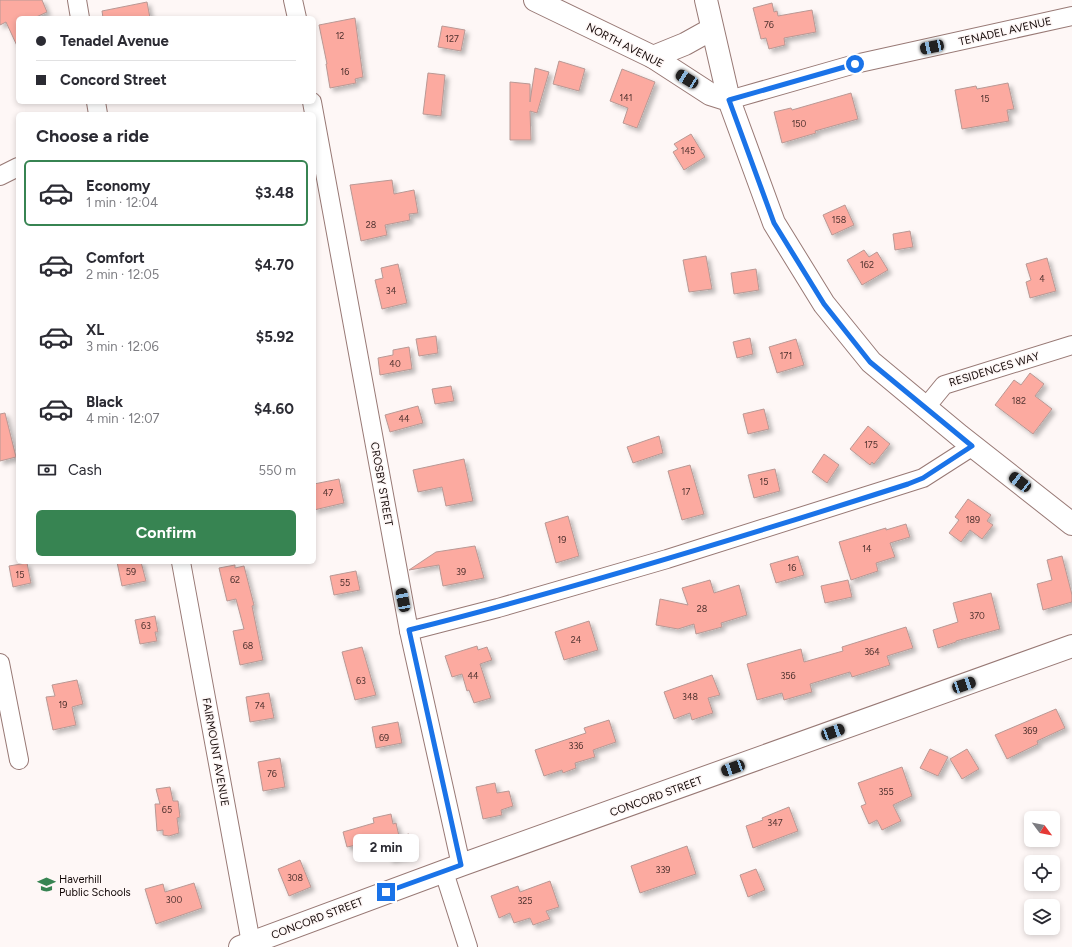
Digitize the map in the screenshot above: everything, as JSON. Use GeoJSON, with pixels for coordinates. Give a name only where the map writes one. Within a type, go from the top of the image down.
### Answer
{"type":"FeatureCollection","features":[{"type":"Feature","properties":{"kind":"main road","name":"NORTH AVENUE"},"geometry":{"type":"LineString","coordinates":[[535,0],[652,57],[710,94],[729,100]]}},
{"type":"Feature","properties":{"kind":"main road"},"geometry":{"type":"LineString","coordinates":[[706,0],[729,100],[774,223],[824,304],[870,362],[972,446],[1072,524]]}},
{"type":"Feature","properties":{"kind":"main road"},"geometry":{"type":"LineString","coordinates":[[652,57],[685,44],[712,29]]}},
{"type":"Feature","properties":{"kind":"main road","name":"CONCORD STREET"},"geometry":{"type":"LineString","coordinates":[[246,945],[452,868],[1072,646]]}},
{"type":"Feature","properties":{"kind":"street"},"geometry":{"type":"LineString","coordinates":[[77,0],[80,16]]}},
{"type":"Feature","properties":{"kind":"street"},"geometry":{"type":"LineString","coordinates":[[294,0],[297,16]]}},
{"type":"Feature","properties":{"kind":"street","name":"TENADEL AVENUE"},"geometry":{"type":"LineString","coordinates":[[729,100],[855,64],[1072,16]]}},
{"type":"Feature","properties":{"kind":"street","name":"CROSBY STREET"},"geometry":{"type":"LineString","coordinates":[[316,124],[452,868],[468,947]]}},
{"type":"Feature","properties":{"kind":"street"},"geometry":{"type":"LineString","coordinates":[[0,176],[16,168]]}},
{"type":"Feature","properties":{"kind":"street","name":"RESIDENCES WAY"},"geometry":{"type":"LineString","coordinates":[[926,407],[944,385],[1072,345]]}},
{"type":"Feature","properties":{"kind":"street"},"geometry":{"type":"LineString","coordinates":[[409,630],[498,608],[667,559],[908,484],[923,478],[972,446]]}},
{"type":"Feature","properties":{"kind":"street","name":"FAIRMOUNT AVENUE"},"geometry":{"type":"LineString","coordinates":[[181,564],[246,945]]}},
{"type":"Feature","properties":{"kind":"street"},"geometry":{"type":"LineString","coordinates":[[0,663],[19,760]]}},
{"type":"Feature","properties":{"kind":"building"},"geometry":{"type":"Polygon","coordinates":[[[0,0],[42,0],[47,12],[38,16],[16,16],[16,44],[6,22],[0,25],[0,0]]]}},
{"type":"Feature","properties":{"kind":"building"},"geometry":{"type":"Polygon","coordinates":[[[147,2],[150,16],[103,16],[102,11],[147,2]]]}},
{"type":"Feature","properties":{"kind":"building"},"geometry":{"type":"Polygon","coordinates":[[[772,3],[774,12],[777,11],[778,16],[812,10],[816,32],[784,38],[785,45],[769,49],[766,38],[761,39],[753,8],[772,3]]]}},
{"type":"Feature","properties":{"kind":"building"},"geometry":{"type":"Polygon","coordinates":[[[355,18],[363,77],[355,79],[356,83],[330,88],[319,25],[355,18]]]}},
{"type":"Feature","properties":{"kind":"building"},"geometry":{"type":"Polygon","coordinates":[[[442,26],[465,30],[461,51],[438,47],[442,26]]]}},
{"type":"Feature","properties":{"kind":"building"},"geometry":{"type":"Polygon","coordinates":[[[559,61],[585,69],[579,91],[553,84],[559,61]]]}},
{"type":"Feature","properties":{"kind":"building"},"geometry":{"type":"Polygon","coordinates":[[[535,68],[549,72],[537,113],[530,111],[531,140],[510,140],[510,82],[530,84],[530,102],[535,68]]]}},
{"type":"Feature","properties":{"kind":"building"},"geometry":{"type":"Polygon","coordinates":[[[622,69],[655,82],[637,128],[623,123],[628,108],[610,101],[622,69]]]}},
{"type":"Feature","properties":{"kind":"building"},"geometry":{"type":"Polygon","coordinates":[[[428,73],[445,75],[441,116],[423,114],[428,73]]]}},
{"type":"Feature","properties":{"kind":"building"},"geometry":{"type":"Polygon","coordinates":[[[1008,83],[1014,109],[1007,110],[1009,121],[962,129],[955,90],[976,86],[977,89],[1008,83]]]}},
{"type":"Feature","properties":{"kind":"building"},"geometry":{"type":"Polygon","coordinates":[[[851,93],[858,119],[815,131],[816,133],[782,143],[774,112],[791,108],[792,110],[851,93]]]}},
{"type":"Feature","properties":{"kind":"building"},"geometry":{"type":"Polygon","coordinates":[[[691,134],[705,157],[684,170],[673,152],[678,149],[674,144],[691,134]]]}},
{"type":"Feature","properties":{"kind":"building"},"geometry":{"type":"Polygon","coordinates":[[[392,180],[394,194],[414,190],[418,213],[409,214],[410,220],[385,225],[387,235],[361,241],[350,185],[392,180]]]}},
{"type":"Feature","properties":{"kind":"building"},"geometry":{"type":"Polygon","coordinates":[[[845,205],[854,225],[832,235],[823,215],[845,205]]]}},
{"type":"Feature","properties":{"kind":"building"},"geometry":{"type":"Polygon","coordinates":[[[910,231],[913,247],[895,250],[893,234],[910,231]]]}},
{"type":"Feature","properties":{"kind":"building"},"geometry":{"type":"Polygon","coordinates":[[[864,250],[869,257],[877,252],[888,270],[862,285],[847,260],[864,250]]]}},
{"type":"Feature","properties":{"kind":"building"},"geometry":{"type":"Polygon","coordinates":[[[706,256],[712,289],[689,292],[683,260],[706,256]]]}},
{"type":"Feature","properties":{"kind":"building"},"geometry":{"type":"Polygon","coordinates":[[[1047,258],[1056,291],[1030,298],[1026,282],[1031,280],[1026,264],[1047,258]]]}},
{"type":"Feature","properties":{"kind":"building"},"geometry":{"type":"Polygon","coordinates":[[[398,264],[407,303],[382,309],[375,280],[383,278],[381,268],[398,264]]]}},
{"type":"Feature","properties":{"kind":"building"},"geometry":{"type":"Polygon","coordinates":[[[756,269],[759,290],[734,294],[731,273],[756,269]]]}},
{"type":"Feature","properties":{"kind":"building"},"geometry":{"type":"Polygon","coordinates":[[[436,336],[438,353],[419,356],[416,339],[436,336]]]}},
{"type":"Feature","properties":{"kind":"building"},"geometry":{"type":"Polygon","coordinates":[[[750,338],[753,354],[737,358],[733,342],[750,338]]]}},
{"type":"Feature","properties":{"kind":"building"},"geometry":{"type":"Polygon","coordinates":[[[796,339],[804,365],[777,373],[769,347],[796,339]]]}},
{"type":"Feature","properties":{"kind":"building"},"geometry":{"type":"Polygon","coordinates":[[[409,347],[412,369],[380,375],[378,358],[393,355],[393,350],[409,347]]]}},
{"type":"Feature","properties":{"kind":"building"},"geometry":{"type":"Polygon","coordinates":[[[1030,373],[1044,384],[1035,396],[1052,409],[1033,434],[995,405],[1014,380],[1021,385],[1030,373]]]}},
{"type":"Feature","properties":{"kind":"building"},"geometry":{"type":"Polygon","coordinates":[[[451,386],[454,401],[435,404],[432,389],[451,386]]]}},
{"type":"Feature","properties":{"kind":"building"},"geometry":{"type":"Polygon","coordinates":[[[418,406],[423,423],[390,432],[385,415],[418,406]]]}},
{"type":"Feature","properties":{"kind":"building"},"geometry":{"type":"Polygon","coordinates":[[[764,409],[769,429],[748,434],[743,414],[764,409]]]}},
{"type":"Feature","properties":{"kind":"building"},"geometry":{"type":"Polygon","coordinates":[[[5,413],[16,457],[0,461],[0,414],[5,413]]]}},
{"type":"Feature","properties":{"kind":"building"},"geometry":{"type":"Polygon","coordinates":[[[868,426],[890,444],[874,464],[872,462],[870,465],[850,449],[868,426]]]}},
{"type":"Feature","properties":{"kind":"building"},"geometry":{"type":"Polygon","coordinates":[[[659,436],[663,453],[633,463],[627,447],[659,436]]]}},
{"type":"Feature","properties":{"kind":"building"},"geometry":{"type":"Polygon","coordinates":[[[824,454],[839,465],[827,483],[812,472],[824,454]]]}},
{"type":"Feature","properties":{"kind":"building"},"geometry":{"type":"Polygon","coordinates":[[[464,459],[473,501],[446,506],[442,487],[418,492],[413,470],[464,459]]]}},
{"type":"Feature","properties":{"kind":"building"},"geometry":{"type":"Polygon","coordinates":[[[690,465],[704,514],[682,520],[668,471],[690,465]]]}},
{"type":"Feature","properties":{"kind":"building"},"geometry":{"type":"Polygon","coordinates":[[[775,469],[780,491],[754,498],[748,475],[775,469]]]}},
{"type":"Feature","properties":{"kind":"building"},"geometry":{"type":"Polygon","coordinates":[[[339,479],[344,503],[316,510],[316,484],[339,479]]]}},
{"type":"Feature","properties":{"kind":"building"},"geometry":{"type":"Polygon","coordinates":[[[968,499],[991,515],[987,521],[993,525],[982,539],[970,530],[961,542],[949,533],[959,520],[955,517],[968,499]]]}},
{"type":"Feature","properties":{"kind":"building"},"geometry":{"type":"Polygon","coordinates":[[[568,516],[579,556],[556,563],[545,523],[568,516]]]}},
{"type":"Feature","properties":{"kind":"building"},"geometry":{"type":"Polygon","coordinates":[[[906,524],[910,537],[890,543],[895,557],[876,563],[878,571],[851,580],[839,542],[886,528],[886,530],[906,524]]]}},
{"type":"Feature","properties":{"kind":"building"},"geometry":{"type":"Polygon","coordinates":[[[475,546],[484,578],[443,586],[439,565],[409,570],[436,552],[475,546]]]}},
{"type":"Feature","properties":{"kind":"building"},"geometry":{"type":"Polygon","coordinates":[[[798,556],[804,575],[776,583],[770,564],[798,556]]]}},
{"type":"Feature","properties":{"kind":"building"},"geometry":{"type":"Polygon","coordinates":[[[1062,556],[1072,595],[1072,602],[1043,610],[1037,584],[1052,580],[1047,560],[1062,556]]]}},
{"type":"Feature","properties":{"kind":"building"},"geometry":{"type":"Polygon","coordinates":[[[27,564],[31,583],[13,587],[9,566],[27,564]]]}},
{"type":"Feature","properties":{"kind":"building"},"geometry":{"type":"Polygon","coordinates":[[[117,564],[142,564],[146,581],[122,586],[117,564]]]}},
{"type":"Feature","properties":{"kind":"building"},"geometry":{"type":"Polygon","coordinates":[[[235,565],[235,568],[244,566],[254,605],[252,606],[263,660],[240,665],[233,631],[244,629],[236,599],[227,601],[219,568],[235,565]]]}},
{"type":"Feature","properties":{"kind":"building"},"geometry":{"type":"Polygon","coordinates":[[[356,571],[360,590],[334,595],[330,576],[356,571]]]}},
{"type":"Feature","properties":{"kind":"building"},"geometry":{"type":"Polygon","coordinates":[[[710,580],[714,593],[739,585],[747,615],[721,623],[722,627],[696,634],[694,624],[678,629],[656,625],[660,599],[688,605],[682,588],[710,580]]]}},
{"type":"Feature","properties":{"kind":"building"},"geometry":{"type":"Polygon","coordinates":[[[848,580],[852,597],[825,603],[821,586],[848,580]]]}},
{"type":"Feature","properties":{"kind":"building"},"geometry":{"type":"Polygon","coordinates":[[[991,593],[1000,629],[956,641],[938,648],[933,630],[958,622],[953,603],[991,593]]]}},
{"type":"Feature","properties":{"kind":"building"},"geometry":{"type":"Polygon","coordinates":[[[155,616],[158,632],[155,632],[157,641],[140,644],[135,620],[155,616]]]}},
{"type":"Feature","properties":{"kind":"building"},"geometry":{"type":"Polygon","coordinates":[[[589,621],[598,650],[564,660],[555,632],[589,621]]]}},
{"type":"Feature","properties":{"kind":"building"},"geometry":{"type":"Polygon","coordinates":[[[906,627],[913,648],[887,656],[890,665],[852,677],[850,672],[810,684],[812,692],[784,700],[782,693],[757,700],[747,664],[801,649],[804,662],[843,651],[842,647],[906,627]]]}},
{"type":"Feature","properties":{"kind":"building"},"geometry":{"type":"Polygon","coordinates":[[[477,646],[478,650],[487,647],[492,660],[480,664],[491,698],[474,703],[469,690],[467,691],[462,674],[452,677],[445,656],[477,646]]]}},
{"type":"Feature","properties":{"kind":"building"},"geometry":{"type":"Polygon","coordinates":[[[362,647],[376,695],[355,700],[342,652],[362,647]]]}},
{"type":"Feature","properties":{"kind":"building"},"geometry":{"type":"Polygon","coordinates":[[[712,675],[720,695],[708,698],[713,713],[692,720],[690,713],[674,719],[664,692],[712,675]]]}},
{"type":"Feature","properties":{"kind":"building"},"geometry":{"type":"Polygon","coordinates":[[[77,680],[83,704],[72,707],[76,725],[53,730],[46,697],[55,696],[52,685],[77,680]]]}},
{"type":"Feature","properties":{"kind":"building"},"geometry":{"type":"Polygon","coordinates":[[[269,693],[274,718],[250,722],[246,697],[269,693]]]}},
{"type":"Feature","properties":{"kind":"building"},"geometry":{"type":"Polygon","coordinates":[[[1056,709],[1065,728],[1037,741],[1038,744],[1007,759],[995,735],[1056,709]]]}},
{"type":"Feature","properties":{"kind":"building"},"geometry":{"type":"Polygon","coordinates":[[[609,720],[616,742],[593,750],[595,757],[575,763],[576,768],[563,773],[562,770],[544,776],[535,750],[586,733],[584,728],[609,720]]]}},
{"type":"Feature","properties":{"kind":"building"},"geometry":{"type":"Polygon","coordinates":[[[398,722],[402,743],[376,748],[372,727],[398,722]]]}},
{"type":"Feature","properties":{"kind":"building"},"geometry":{"type":"Polygon","coordinates":[[[930,749],[948,757],[938,776],[920,768],[930,749]]]}},
{"type":"Feature","properties":{"kind":"building"},"geometry":{"type":"Polygon","coordinates":[[[967,749],[979,769],[962,779],[950,759],[967,749]]]}},
{"type":"Feature","properties":{"kind":"building"},"geometry":{"type":"Polygon","coordinates":[[[280,758],[285,787],[263,791],[258,762],[280,758]]]}},
{"type":"Feature","properties":{"kind":"building"},"geometry":{"type":"Polygon","coordinates":[[[902,767],[912,796],[893,805],[901,821],[882,830],[877,820],[869,824],[861,806],[866,804],[858,783],[902,767]]]}},
{"type":"Feature","properties":{"kind":"building"},"geometry":{"type":"Polygon","coordinates":[[[495,783],[497,793],[509,791],[513,806],[501,810],[502,815],[483,819],[476,787],[495,783]]]}},
{"type":"Feature","properties":{"kind":"building"},"geometry":{"type":"Polygon","coordinates":[[[170,787],[173,801],[178,801],[180,817],[177,818],[179,833],[169,836],[163,835],[163,830],[157,831],[155,804],[160,804],[156,789],[170,787]]]}},
{"type":"Feature","properties":{"kind":"building"},"geometry":{"type":"Polygon","coordinates":[[[789,807],[798,831],[753,848],[746,826],[763,820],[762,818],[789,807]]]}},
{"type":"Feature","properties":{"kind":"building"},"geometry":{"type":"Polygon","coordinates":[[[391,814],[393,824],[396,823],[399,836],[409,834],[414,854],[390,859],[386,839],[347,847],[343,832],[374,823],[373,818],[391,814]]]}},
{"type":"Feature","properties":{"kind":"building"},"geometry":{"type":"Polygon","coordinates":[[[687,846],[696,874],[640,893],[631,866],[687,846]]]}},
{"type":"Feature","properties":{"kind":"building"},"geometry":{"type":"Polygon","coordinates":[[[300,860],[311,887],[289,896],[278,869],[300,860]]]}},
{"type":"Feature","properties":{"kind":"building"},"geometry":{"type":"Polygon","coordinates":[[[756,869],[765,890],[748,897],[740,875],[756,869]]]}},
{"type":"Feature","properties":{"kind":"building"},"geometry":{"type":"Polygon","coordinates":[[[550,881],[559,907],[546,911],[550,919],[533,925],[530,918],[514,923],[510,913],[499,918],[491,896],[518,886],[520,892],[550,881]]]}},
{"type":"Feature","properties":{"kind":"building"},"geometry":{"type":"Polygon","coordinates":[[[194,883],[202,908],[156,924],[145,889],[163,884],[165,892],[194,883]]]}},
{"type":"Feature","properties":{"kind":"place","name":"Haverhill Public Schools"},"geometry":{"type":"Point","coordinates":[46,885]}},
{"type":"Feature","properties":{"kind":"route"},"geometry":{"type":"LineString","coordinates":[[386,892],[461,865],[434,749],[409,630],[498,608],[667,559],[908,484],[923,478],[972,446],[870,362],[824,304],[774,223],[729,100],[855,64]]}}]}
